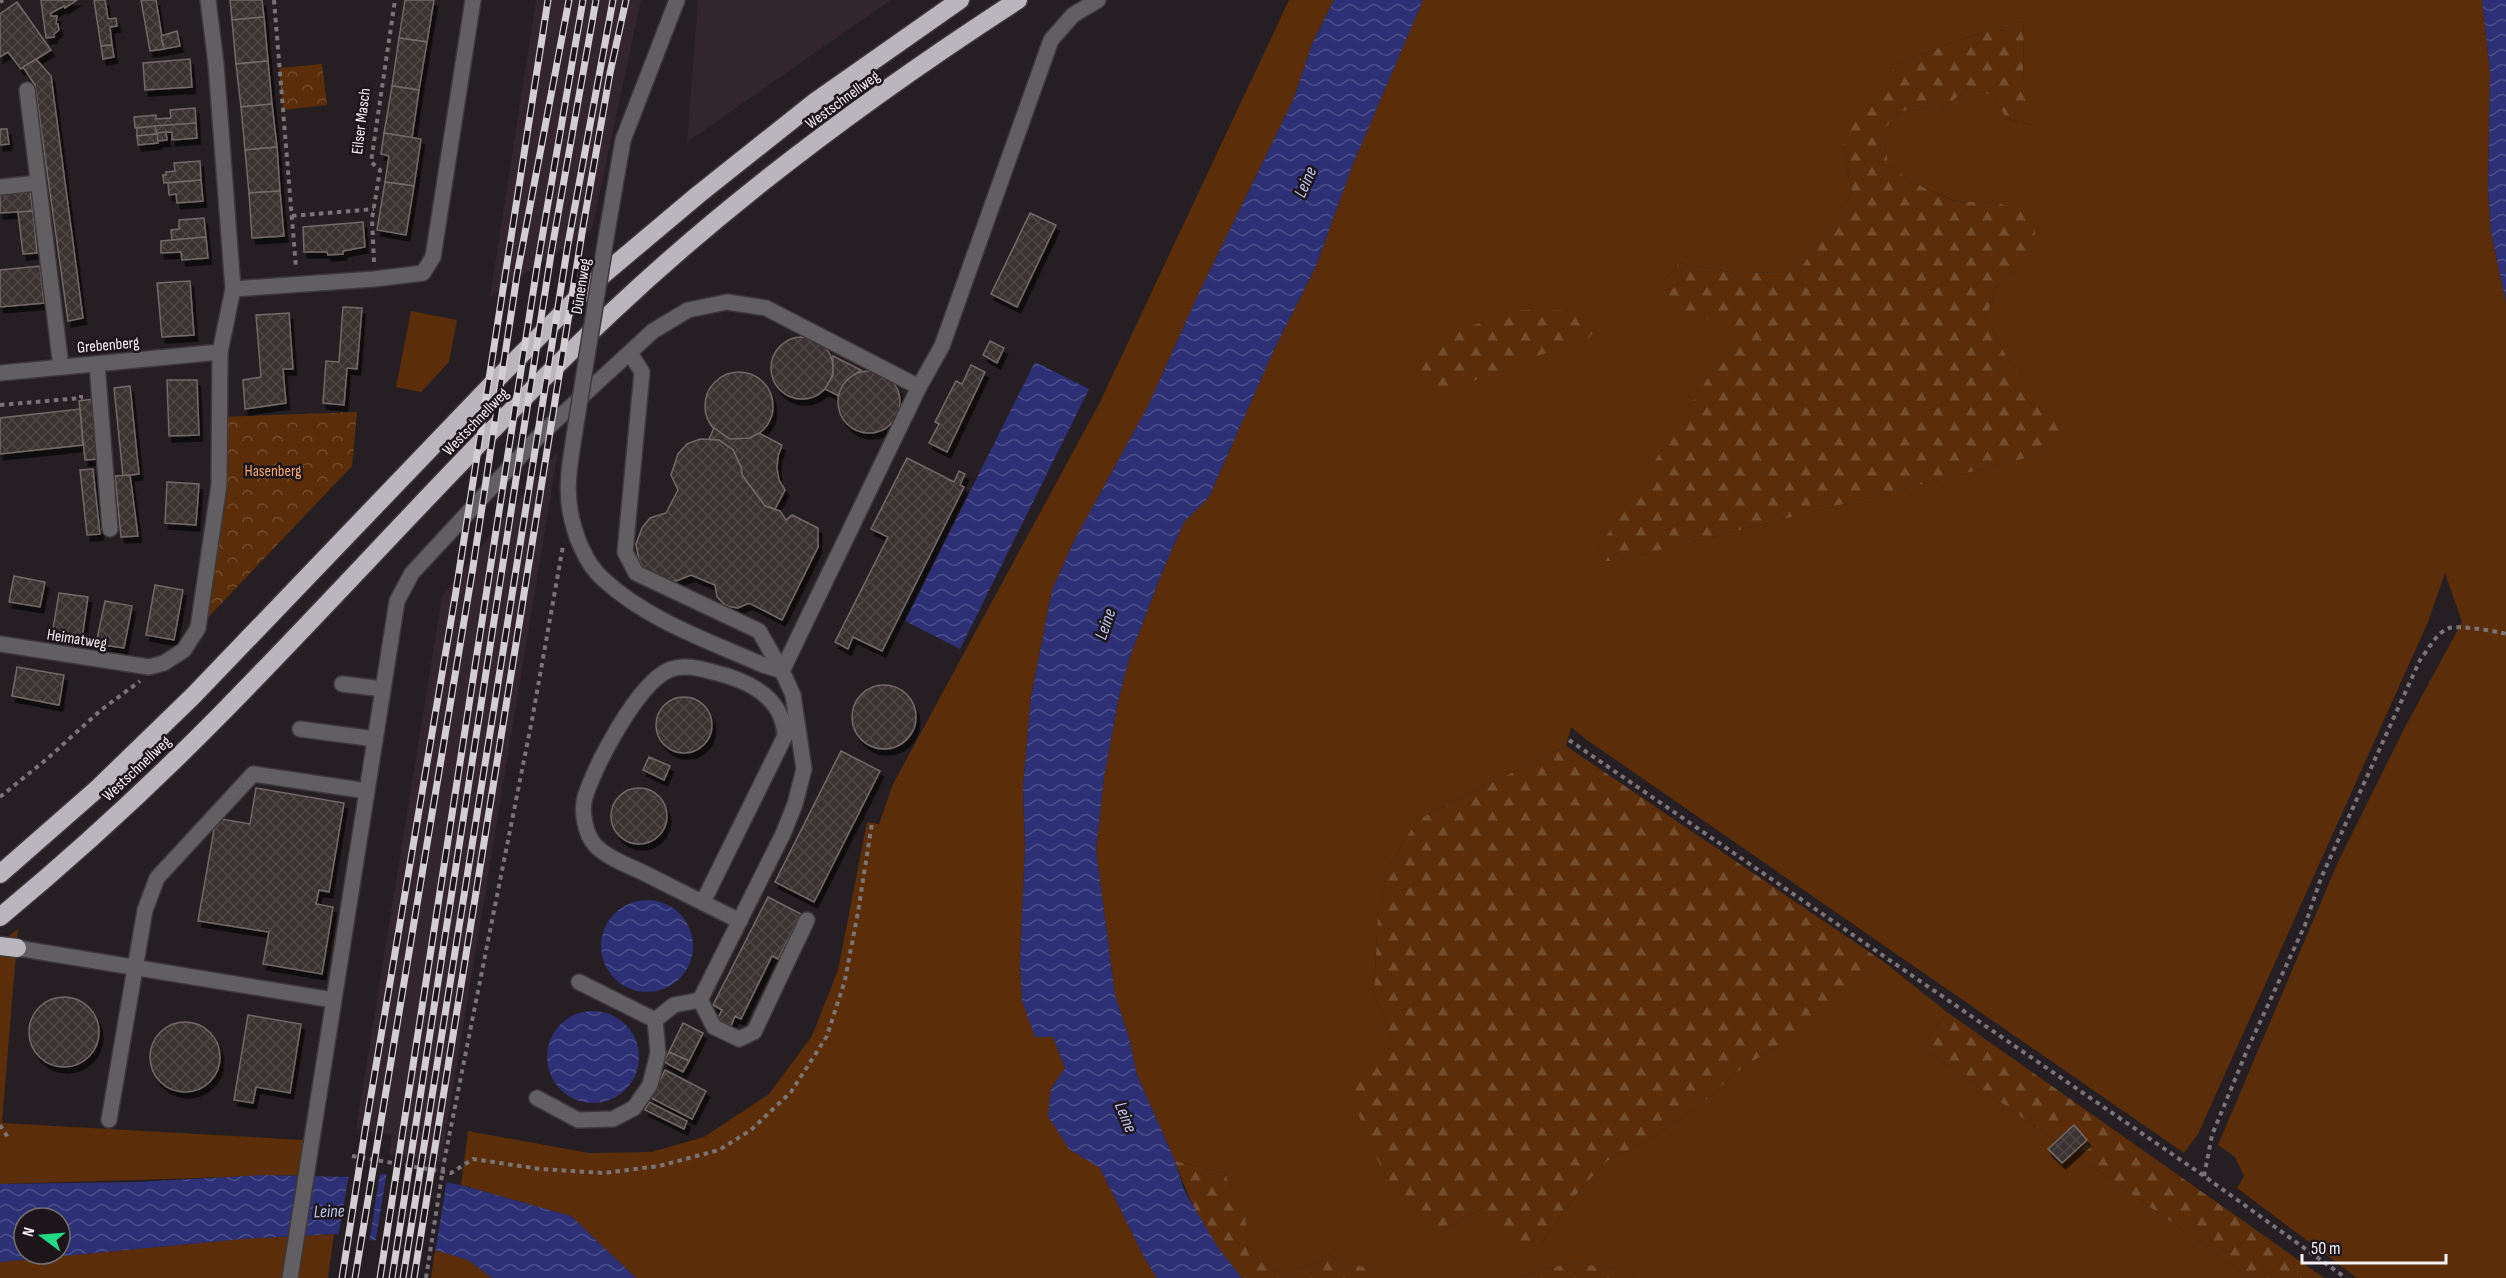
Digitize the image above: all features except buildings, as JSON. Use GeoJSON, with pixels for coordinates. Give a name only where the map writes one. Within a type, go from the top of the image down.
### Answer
{"type":"FeatureCollection","features":[{"type":"Feature","properties":{"kind":"highway","name":"Westschnellweg"},"geometry":{"type":"LineString","coordinates":[[0,874],[97,789],[193,696],[496,380],[586,290],[699,194],[816,101],[960,0]]}},
{"type":"Feature","properties":{"kind":"highway","name":"Westschnellweg"},"geometry":{"type":"LineString","coordinates":[[0,917],[117,814],[216,718],[512,411],[614,309],[718,219],[835,126],[958,39],[1018,0]]}},
{"type":"Feature","properties":{"kind":"street"},"geometry":{"type":"LineString","coordinates":[[149,667],[164,663],[184,650],[198,628],[219,485],[220,352],[233,289],[216,64],[208,0]]}},
{"type":"Feature","properties":{"kind":"street"},"geometry":{"type":"LineString","coordinates":[[233,289],[374,279],[423,273],[433,257],[473,0]]}},
{"type":"Feature","properties":{"kind":"street","name":"Dünenweg"},"geometry":{"type":"LineString","coordinates":[[677,0],[623,140],[576,424],[568,481],[570,510],[578,540],[590,564],[602,579],[640,608],[752,661],[782,671]]}},
{"type":"Feature","properties":{"kind":"street"},"geometry":{"type":"LineString","coordinates":[[782,671],[919,387],[942,346],[1051,40],[1073,15],[1098,0]]}},
{"type":"Feature","properties":{"kind":"street"},"geometry":{"type":"LineString","coordinates":[[27,90],[62,367]]}},
{"type":"Feature","properties":{"kind":"street"},"geometry":{"type":"LineString","coordinates":[[0,187],[38,183]]}},
{"type":"Feature","properties":{"kind":"street"},"geometry":{"type":"LineString","coordinates":[[290,1278],[398,601],[412,573],[540,435],[652,331],[688,310],[727,302],[766,308],[919,387]]}},
{"type":"Feature","properties":{"kind":"street","name":"Grebenberg"},"geometry":{"type":"LineString","coordinates":[[0,373],[62,367],[97,370],[220,352]]}},
{"type":"Feature","properties":{"kind":"street"},"geometry":{"type":"LineString","coordinates":[[630,353],[642,372],[625,552],[636,573],[759,631],[793,695],[793,736],[804,769],[795,804],[783,834],[700,1000]]}},
{"type":"Feature","properties":{"kind":"street"},"geometry":{"type":"LineString","coordinates":[[97,370],[110,529]]}},
{"type":"Feature","properties":{"kind":"street","name":"Heimatweg"},"geometry":{"type":"LineString","coordinates":[[0,644],[149,667]]}},
{"type":"Feature","properties":{"kind":"street"},"geometry":{"type":"LineString","coordinates":[[740,921],[618,861],[594,845],[584,822],[585,799],[607,750],[638,695],[652,680],[669,670],[684,667],[741,679],[759,689],[777,710],[793,736]]}},
{"type":"Feature","properties":{"kind":"street"},"geometry":{"type":"LineString","coordinates":[[342,684],[383,689]]}},
{"type":"Feature","properties":{"kind":"street"},"geometry":{"type":"LineString","coordinates":[[300,729],[375,739]]}},
{"type":"Feature","properties":{"kind":"street"},"geometry":{"type":"LineString","coordinates":[[703,902],[793,736]]}},
{"type":"Feature","properties":{"kind":"street"},"geometry":{"type":"LineString","coordinates":[[109,1120],[145,910],[157,878],[253,774],[367,791]]}},
{"type":"Feature","properties":{"kind":"street"},"geometry":{"type":"LineString","coordinates":[[700,1000],[714,1027],[739,1039],[754,1032],[807,920]]}},
{"type":"Feature","properties":{"kind":"street"},"geometry":{"type":"LineString","coordinates":[[8,947],[333,1000]]}},
{"type":"Feature","properties":{"kind":"street"},"geometry":{"type":"LineString","coordinates":[[579,982],[655,1020]]}},
{"type":"Feature","properties":{"kind":"street"},"geometry":{"type":"LineString","coordinates":[[655,1020],[674,1005],[700,1000]]}},
{"type":"Feature","properties":{"kind":"street"},"geometry":{"type":"LineString","coordinates":[[537,1098],[578,1120],[613,1119],[634,1108],[651,1084],[656,1064],[658,1053],[655,1020]]}},
{"type":"Feature","properties":{"kind":"path"},"geometry":{"type":"LineString","coordinates":[[274,0],[298,284]]}},
{"type":"Feature","properties":{"kind":"path","name":"Eilser Masch"},"geometry":{"type":"LineString","coordinates":[[374,279],[372,219],[380,170],[371,162],[395,0]]}},
{"type":"Feature","properties":{"kind":"path"},"geometry":{"type":"LineString","coordinates":[[292,216],[374,209]]}},
{"type":"Feature","properties":{"kind":"path"},"geometry":{"type":"LineString","coordinates":[[0,405],[81,398],[82,377],[97,370]]}},
{"type":"Feature","properties":{"kind":"path"},"geometry":{"type":"LineString","coordinates":[[426,1278],[444,1162],[532,720],[563,545]]}},
{"type":"Feature","properties":{"kind":"path"},"geometry":{"type":"LineString","coordinates":[[2204,1176],[2212,1135],[2248,1048],[2306,925],[2321,878],[2420,660],[2439,635],[2450,628],[2495,631],[2506,634]]}},
{"type":"Feature","properties":{"kind":"path"},"geometry":{"type":"LineString","coordinates":[[0,797],[101,710],[139,683],[149,667]]}},
{"type":"Feature","properties":{"kind":"path"},"geometry":{"type":"LineString","coordinates":[[1569,740],[2204,1176],[2346,1278]]}},
{"type":"Feature","properties":{"kind":"path"},"geometry":{"type":"LineString","coordinates":[[352,1156],[451,1173],[473,1159],[540,1169],[604,1173],[659,1166],[719,1150],[751,1130],[791,1092],[827,1036],[844,980],[858,912],[872,823]]}},
{"type":"Feature","properties":{"kind":"path"},"geometry":{"type":"LineString","coordinates":[[0,1125],[9,1140]]}},
{"type":"Feature","properties":{"kind":"shaded area"},"geometry":{"type":"Polygon","coordinates":[[[536,0],[641,0],[592,229],[490,297],[536,0]]]}},
{"type":"Feature","properties":{"kind":"shaded area"},"geometry":{"type":"Polygon","coordinates":[[[698,0],[891,0],[687,142],[698,0]]]}},
{"type":"Feature","properties":{"kind":"shaded area"},"geometry":{"type":"Polygon","coordinates":[[[558,451],[441,1162],[389,1154],[392,1135],[356,1129],[442,596],[558,451]]]}},
{"type":"Feature","properties":{"kind":"green space"},"geometry":{"type":"Polygon","coordinates":[[[1289,0],[1334,0],[1312,44],[1294,98],[1197,297],[1148,406],[1075,539],[1052,590],[1031,697],[1023,787],[1025,847],[1020,963],[1022,1001],[1053,1037],[1065,1068],[1051,1089],[1069,1149],[1100,1168],[1144,1257],[1157,1278],[636,1278],[571,1216],[461,1185],[468,1131],[589,1153],[651,1152],[704,1137],[769,1094],[812,1036],[838,970],[867,822],[879,824],[893,784],[1099,404],[1289,0]]]}},
{"type":"Feature","properties":{"kind":"green space"},"geometry":{"type":"Polygon","coordinates":[[[1423,0],[2482,0],[2490,72],[2488,189],[2491,232],[2506,303],[2506,1278],[2357,1278],[2237,1188],[2244,1176],[2235,1157],[2218,1145],[2338,862],[2404,729],[2462,622],[2445,573],[2428,622],[2198,1134],[2184,1153],[1571,727],[1566,746],[1417,820],[1389,866],[1378,915],[1374,994],[1392,1038],[1349,1089],[1377,1159],[1405,1208],[1436,1235],[1484,1207],[1540,1245],[1579,1191],[1607,1161],[1653,1138],[1703,1102],[1742,1068],[1776,1047],[1884,962],[1947,1012],[1922,1047],[2251,1278],[1636,1278],[1621,1271],[1574,1262],[1514,1278],[1375,1278],[1368,1269],[1329,1255],[1287,1276],[1248,1254],[1245,1211],[1224,1173],[1175,1161],[1137,1075],[1129,1038],[1115,995],[1096,850],[1104,777],[1118,702],[1129,659],[1184,522],[1209,497],[1273,352],[1316,266],[1353,164],[1423,0]],[[2024,21],[1990,29],[1898,63],[1843,144],[1852,193],[1798,272],[1735,273],[1679,263],[1660,287],[1719,319],[1734,339],[1598,549],[1603,561],[1617,561],[2050,452],[2029,387],[2009,361],[1986,318],[1997,285],[2017,270],[1997,203],[1955,201],[1910,181],[1888,163],[1883,130],[1901,111],[1945,107],[1967,89],[1992,95],[2007,119],[2031,125],[2023,70],[2024,21]],[[1558,311],[1561,347],[1585,342],[1590,311],[1558,311]]]}},
{"type":"Feature","properties":{"kind":"green space"},"geometry":{"type":"Polygon","coordinates":[[[2024,21],[2023,70],[2032,125],[2007,119],[1992,95],[1967,89],[1945,107],[1901,111],[1883,130],[1888,163],[1910,181],[1954,201],[1997,203],[2035,213],[2035,246],[2017,270],[1997,285],[1986,318],[2009,361],[2067,430],[2050,452],[1617,561],[1603,561],[1598,549],[1733,339],[1719,319],[1673,315],[1660,287],[1679,263],[1735,273],[1798,272],[1852,193],[1843,144],[1867,101],[1898,63],[1990,29],[2024,21]]]}},
{"type":"Feature","properties":{"kind":"green space"},"geometry":{"type":"Polygon","coordinates":[[[322,64],[327,105],[283,110],[279,68],[322,64]]]}},
{"type":"Feature","properties":{"kind":"green space"},"geometry":{"type":"Polygon","coordinates":[[[1517,310],[1590,311],[1598,328],[1585,342],[1561,347],[1450,390],[1417,387],[1412,360],[1437,338],[1517,310]]]}},
{"type":"Feature","properties":{"kind":"green space"},"geometry":{"type":"Polygon","coordinates":[[[411,311],[457,320],[449,362],[421,392],[396,387],[411,311]]]}},
{"type":"Feature","properties":{"kind":"green space","name":"Hasenberg"},"geometry":{"type":"Polygon","coordinates":[[[357,412],[352,466],[198,628],[220,417],[357,412]]]}},
{"type":"Feature","properties":{"kind":"green space"},"geometry":{"type":"Polygon","coordinates":[[[1566,746],[1884,962],[1784,1042],[1742,1068],[1703,1102],[1653,1138],[1607,1161],[1579,1191],[1540,1245],[1526,1253],[1501,1236],[1484,1207],[1436,1235],[1405,1209],[1377,1159],[1348,1089],[1392,1038],[1374,994],[1378,915],[1389,866],[1417,820],[1566,746]]]}},
{"type":"Feature","properties":{"kind":"green space"},"geometry":{"type":"Polygon","coordinates":[[[18,929],[2,1123],[304,1140],[299,1175],[0,1184],[0,943],[18,929]]]}},
{"type":"Feature","properties":{"kind":"green space"},"geometry":{"type":"Polygon","coordinates":[[[1947,1012],[2324,1278],[2251,1278],[1922,1047],[1947,1012]]]}},
{"type":"Feature","properties":{"kind":"green space"},"geometry":{"type":"Polygon","coordinates":[[[1175,1161],[1224,1173],[1245,1211],[1248,1254],[1287,1276],[1329,1255],[1369,1269],[1375,1278],[1242,1278],[1211,1239],[1187,1192],[1175,1161]]]}},
{"type":"Feature","properties":{"kind":"green space"},"geometry":{"type":"Polygon","coordinates":[[[334,1234],[328,1278],[0,1278],[0,1262],[12,1261],[12,1266],[72,1266],[72,1255],[242,1239],[334,1234]]]}},
{"type":"Feature","properties":{"kind":"green space"},"geometry":{"type":"Polygon","coordinates":[[[435,1250],[468,1260],[492,1278],[431,1278],[435,1250]]]}},
{"type":"Feature","properties":{"kind":"green space"},"geometry":{"type":"Polygon","coordinates":[[[1574,1262],[1621,1271],[1636,1278],[1514,1278],[1574,1262]]]}},
{"type":"Feature","properties":{"kind":"water","name":"Leine"},"geometry":{"type":"Polygon","coordinates":[[[1334,0],[1423,0],[1353,164],[1316,266],[1273,352],[1209,497],[1184,522],[1161,575],[1129,659],[1118,702],[1104,777],[1096,850],[1115,995],[1129,1038],[1137,1075],[1175,1161],[1184,1190],[1217,1246],[1242,1278],[1157,1278],[1144,1257],[1100,1168],[1069,1149],[1048,1116],[1051,1089],[1065,1068],[1053,1037],[1035,1037],[1022,1001],[1020,963],[1025,847],[1023,787],[1031,697],[1052,590],[1075,539],[1148,406],[1197,297],[1294,98],[1312,44],[1334,0]]]}},
{"type":"Feature","properties":{"kind":"water"},"geometry":{"type":"Polygon","coordinates":[[[2482,0],[2506,0],[2506,303],[2491,232],[2488,189],[2490,72],[2482,0]]]}},
{"type":"Feature","properties":{"kind":"water"},"geometry":{"type":"Polygon","coordinates":[[[1035,362],[1089,389],[960,649],[905,621],[1035,362]]]}},
{"type":"Feature","properties":{"kind":"water"},"geometry":{"type":"Polygon","coordinates":[[[647,900],[665,904],[679,914],[689,928],[693,946],[689,964],[679,978],[665,988],[647,992],[629,988],[615,978],[605,964],[601,946],[605,928],[615,914],[629,904],[647,900]]]}},
{"type":"Feature","properties":{"kind":"water"},"geometry":{"type":"Polygon","coordinates":[[[593,1011],[611,1015],[625,1025],[635,1039],[639,1057],[635,1075],[625,1089],[611,1099],[593,1103],[575,1099],[561,1089],[551,1075],[547,1057],[551,1039],[561,1025],[575,1015],[593,1011]]]}},
{"type":"Feature","properties":{"kind":"water","name":"Leine"},"geometry":{"type":"Polygon","coordinates":[[[398,1173],[461,1185],[571,1216],[636,1278],[492,1278],[468,1260],[435,1250],[334,1234],[242,1239],[72,1255],[72,1206],[12,1206],[12,1261],[0,1262],[0,1184],[138,1182],[264,1175],[353,1177],[398,1173]]]}},
{"type":"Feature","properties":{"kind":"pier"},"geometry":{"type":"Polygon","coordinates":[[[398,1170],[447,1179],[435,1253],[375,1245],[387,1171],[398,1170]]]}},
{"type":"Feature","properties":{"kind":"pier"},"geometry":{"type":"Polygon","coordinates":[[[380,1172],[369,1243],[338,1238],[349,1174],[380,1172]]]}},
{"type":"Feature","properties":{"kind":"railway"},"geometry":{"type":"LineString","coordinates":[[342,1278],[456,591],[548,0]]}},
{"type":"Feature","properties":{"kind":"railway"},"geometry":{"type":"LineString","coordinates":[[355,1278],[473,567],[517,275],[569,0]]}},
{"type":"Feature","properties":{"kind":"railway"},"geometry":{"type":"LineString","coordinates":[[380,1278],[537,267],[583,0]]}},
{"type":"Feature","properties":{"kind":"railway"},"geometry":{"type":"LineString","coordinates":[[392,1278],[551,254],[596,0]]}},
{"type":"Feature","properties":{"kind":"railway"},"geometry":{"type":"LineString","coordinates":[[403,1278],[568,244],[613,0]]}},
{"type":"Feature","properties":{"kind":"railway"},"geometry":{"type":"LineString","coordinates":[[414,1278],[583,227],[610,73],[626,0]]}}]}
